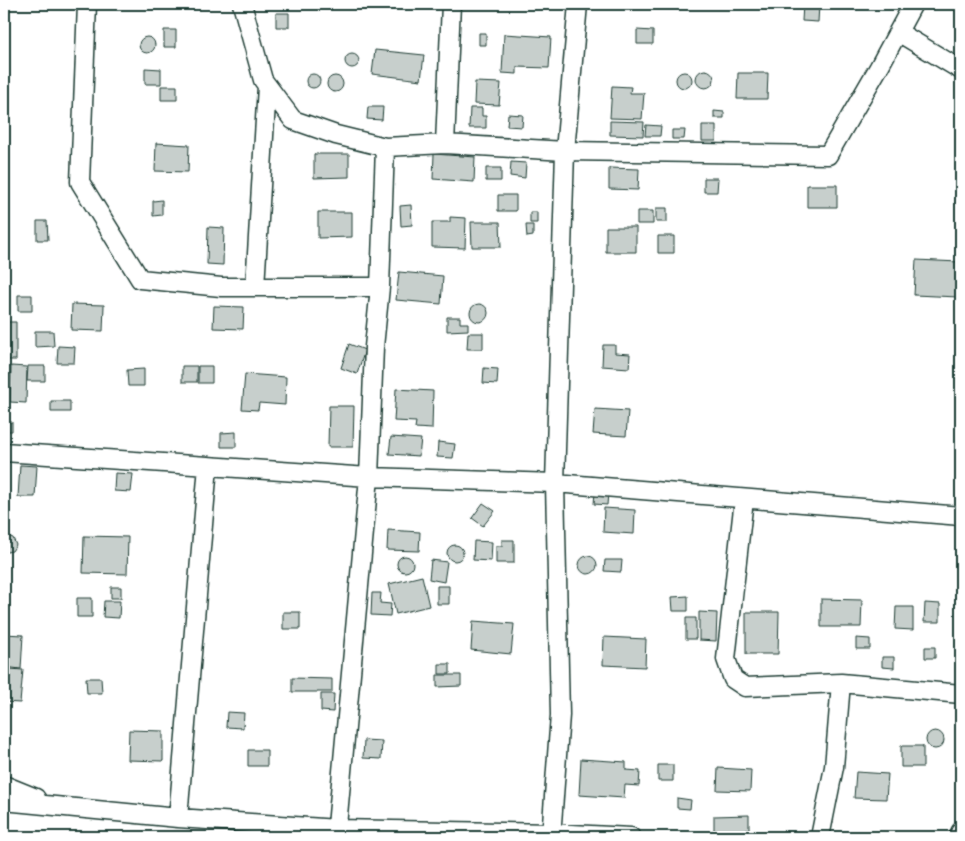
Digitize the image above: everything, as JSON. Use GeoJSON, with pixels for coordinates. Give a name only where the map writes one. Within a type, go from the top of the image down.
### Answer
{"type":"FeatureCollection","features":[{"type":"Feature","properties":{"kind":"street"},"geometry":{"type":"LineString","coordinates":[[87,4],[80,182],[140,279],[221,287],[380,287]]}},
{"type":"Feature","properties":{"kind":"street"},"geometry":{"type":"LineString","coordinates":[[242,4],[263,80],[293,120],[385,147],[445,144],[565,151],[828,155],[912,4]]}},
{"type":"Feature","properties":{"kind":"street"},"geometry":{"type":"LineString","coordinates":[[445,144],[451,4]]}},
{"type":"Feature","properties":{"kind":"street"},"geometry":{"type":"LineString","coordinates":[[551,835],[560,715],[554,484],[565,151],[578,4]]}},
{"type":"Feature","properties":{"kind":"street"},"geometry":{"type":"LineString","coordinates":[[898,32],[961,70]]}},
{"type":"Feature","properties":{"kind":"street"},"geometry":{"type":"LineString","coordinates":[[255,287],[267,86]]}},
{"type":"Feature","properties":{"kind":"street"},"geometry":{"type":"LineString","coordinates":[[337,833],[369,477],[374,347],[380,287],[385,147]]}},
{"type":"Feature","properties":{"kind":"street"},"geometry":{"type":"LineString","coordinates":[[4,452],[369,477],[554,484],[961,516]]}},
{"type":"Feature","properties":{"kind":"street"},"geometry":{"type":"LineString","coordinates":[[178,818],[208,466]]}},
{"type":"Feature","properties":{"kind":"street"},"geometry":{"type":"LineString","coordinates":[[744,499],[726,659],[733,679],[744,687],[841,683],[961,694]]}},
{"type":"Feature","properties":{"kind":"street"},"geometry":{"type":"LineString","coordinates":[[820,837],[834,767],[841,683]]}},
{"type":"Feature","properties":{"kind":"street"},"geometry":{"type":"LineString","coordinates":[[4,785],[52,804]]}},
{"type":"Feature","properties":{"kind":"street"},"geometry":{"type":"LineString","coordinates":[[4,801],[52,804],[337,833],[631,837]]}},
{"type":"Feature","properties":{"kind":"street"},"geometry":{"type":"LineString","coordinates":[[958,837],[961,831]]}},
{"type":"Feature","properties":{"kind":"building"},"geometry":{"type":"Polygon","coordinates":[[[803,4],[819,5],[818,22],[802,21],[803,4]]]}},
{"type":"Feature","properties":{"kind":"building"},"geometry":{"type":"Polygon","coordinates":[[[276,13],[289,13],[289,27],[276,27],[276,13]]]}},
{"type":"Feature","properties":{"kind":"building"},"geometry":{"type":"Polygon","coordinates":[[[164,30],[176,30],[176,47],[164,47],[164,30]]]}},
{"type":"Feature","properties":{"kind":"building"},"geometry":{"type":"Polygon","coordinates":[[[637,30],[653,31],[653,44],[637,44],[637,30]]]}},
{"type":"Feature","properties":{"kind":"building"},"geometry":{"type":"Polygon","coordinates":[[[479,33],[486,33],[486,45],[479,45],[479,33]]]}},
{"type":"Feature","properties":{"kind":"building"},"geometry":{"type":"Polygon","coordinates":[[[504,34],[551,37],[549,68],[517,67],[517,74],[502,73],[504,34]]]}},
{"type":"Feature","properties":{"kind":"building"},"geometry":{"type":"Polygon","coordinates":[[[147,37],[153,39],[155,45],[153,51],[147,53],[141,51],[139,45],[141,39],[147,37]]]}},
{"type":"Feature","properties":{"kind":"building"},"geometry":{"type":"Polygon","coordinates":[[[375,50],[424,55],[421,80],[372,74],[375,50]]]}},
{"type":"Feature","properties":{"kind":"building"},"geometry":{"type":"Polygon","coordinates":[[[352,54],[357,56],[359,61],[357,66],[352,68],[347,66],[345,61],[347,56],[352,54]]]}},
{"type":"Feature","properties":{"kind":"building"},"geometry":{"type":"Polygon","coordinates":[[[145,68],[161,69],[161,84],[145,84],[145,68]]]}},
{"type":"Feature","properties":{"kind":"building"},"geometry":{"type":"Polygon","coordinates":[[[705,70],[711,73],[714,79],[711,85],[705,88],[699,85],[696,79],[699,73],[705,70]]]}},
{"type":"Feature","properties":{"kind":"building"},"geometry":{"type":"Polygon","coordinates":[[[681,72],[687,72],[692,77],[690,86],[681,88],[676,83],[676,77],[681,72]]]}},
{"type":"Feature","properties":{"kind":"building"},"geometry":{"type":"Polygon","coordinates":[[[738,73],[768,73],[767,99],[737,99],[738,73]]]}},
{"type":"Feature","properties":{"kind":"building"},"geometry":{"type":"Polygon","coordinates":[[[310,74],[316,74],[320,81],[316,88],[310,88],[306,84],[306,78],[310,74]]]}},
{"type":"Feature","properties":{"kind":"building"},"geometry":{"type":"Polygon","coordinates":[[[332,76],[338,76],[343,81],[341,90],[332,92],[327,87],[327,81],[332,76]]]}},
{"type":"Feature","properties":{"kind":"building"},"geometry":{"type":"Polygon","coordinates":[[[475,82],[501,83],[499,105],[474,104],[475,82]]]}},
{"type":"Feature","properties":{"kind":"building"},"geometry":{"type":"Polygon","coordinates":[[[161,86],[177,86],[177,100],[161,100],[161,86]]]}},
{"type":"Feature","properties":{"kind":"building"},"geometry":{"type":"Polygon","coordinates":[[[612,86],[631,87],[630,93],[644,93],[642,119],[610,118],[612,86]]]}},
{"type":"Feature","properties":{"kind":"building"},"geometry":{"type":"Polygon","coordinates":[[[368,107],[383,107],[382,120],[367,119],[368,107]]]}},
{"type":"Feature","properties":{"kind":"building"},"geometry":{"type":"Polygon","coordinates":[[[470,108],[482,108],[482,116],[486,116],[486,128],[469,128],[470,108]]]}},
{"type":"Feature","properties":{"kind":"building"},"geometry":{"type":"Polygon","coordinates":[[[714,111],[724,112],[724,118],[714,118],[714,111]]]}},
{"type":"Feature","properties":{"kind":"building"},"geometry":{"type":"Polygon","coordinates":[[[508,114],[523,115],[522,127],[507,126],[508,114]]]}},
{"type":"Feature","properties":{"kind":"building"},"geometry":{"type":"Polygon","coordinates":[[[610,121],[644,122],[643,136],[610,135],[610,121]]]}},
{"type":"Feature","properties":{"kind":"building"},"geometry":{"type":"Polygon","coordinates":[[[646,125],[661,126],[660,136],[645,136],[646,125]]]}},
{"type":"Feature","properties":{"kind":"building"},"geometry":{"type":"Polygon","coordinates":[[[702,125],[716,125],[716,141],[702,141],[702,125]]]}},
{"type":"Feature","properties":{"kind":"building"},"geometry":{"type":"Polygon","coordinates":[[[672,130],[685,130],[684,139],[672,139],[672,130]]]}},
{"type":"Feature","properties":{"kind":"building"},"geometry":{"type":"Polygon","coordinates":[[[156,143],[189,145],[188,172],[155,171],[156,143]]]}},
{"type":"Feature","properties":{"kind":"building"},"geometry":{"type":"Polygon","coordinates":[[[314,154],[349,154],[349,177],[314,178],[314,154]]]}},
{"type":"Feature","properties":{"kind":"building"},"geometry":{"type":"Polygon","coordinates":[[[434,154],[475,157],[474,182],[433,179],[434,154]]]}},
{"type":"Feature","properties":{"kind":"building"},"geometry":{"type":"Polygon","coordinates":[[[511,162],[526,163],[525,178],[510,176],[511,162]]]}},
{"type":"Feature","properties":{"kind":"building"},"geometry":{"type":"Polygon","coordinates":[[[486,168],[501,168],[501,181],[486,181],[486,168]]]}},
{"type":"Feature","properties":{"kind":"building"},"geometry":{"type":"Polygon","coordinates":[[[609,168],[639,169],[638,190],[609,189],[609,168]]]}},
{"type":"Feature","properties":{"kind":"building"},"geometry":{"type":"Polygon","coordinates":[[[704,178],[718,178],[717,192],[704,192],[704,178]]]}},
{"type":"Feature","properties":{"kind":"building"},"geometry":{"type":"Polygon","coordinates":[[[807,185],[837,185],[837,207],[807,207],[807,185]]]}},
{"type":"Feature","properties":{"kind":"building"},"geometry":{"type":"Polygon","coordinates":[[[498,195],[516,195],[516,211],[498,211],[498,195]]]}},
{"type":"Feature","properties":{"kind":"building"},"geometry":{"type":"Polygon","coordinates":[[[162,200],[162,215],[153,216],[153,201],[162,200]]]}},
{"type":"Feature","properties":{"kind":"building"},"geometry":{"type":"Polygon","coordinates":[[[411,205],[412,225],[401,226],[400,206],[411,205]]]}},
{"type":"Feature","properties":{"kind":"building"},"geometry":{"type":"Polygon","coordinates":[[[656,208],[667,208],[667,222],[656,222],[656,208]]]}},
{"type":"Feature","properties":{"kind":"building"},"geometry":{"type":"Polygon","coordinates":[[[637,211],[653,211],[653,224],[637,224],[637,211]]]}},
{"type":"Feature","properties":{"kind":"building"},"geometry":{"type":"Polygon","coordinates":[[[318,212],[352,212],[352,237],[318,238],[318,212]]]}},
{"type":"Feature","properties":{"kind":"building"},"geometry":{"type":"Polygon","coordinates":[[[530,212],[537,212],[537,223],[530,223],[530,212]]]}},
{"type":"Feature","properties":{"kind":"building"},"geometry":{"type":"Polygon","coordinates":[[[450,217],[466,218],[465,248],[432,247],[432,222],[450,222],[450,217]]]}},
{"type":"Feature","properties":{"kind":"building"},"geometry":{"type":"Polygon","coordinates":[[[37,221],[47,221],[48,240],[37,240],[37,221]]]}},
{"type":"Feature","properties":{"kind":"building"},"geometry":{"type":"Polygon","coordinates":[[[471,222],[500,222],[501,247],[472,247],[471,222]]]}},
{"type":"Feature","properties":{"kind":"building"},"geometry":{"type":"Polygon","coordinates":[[[526,225],[533,225],[533,236],[527,237],[526,225]]]}},
{"type":"Feature","properties":{"kind":"building"},"geometry":{"type":"Polygon","coordinates":[[[208,227],[224,228],[223,265],[207,264],[208,227]]]}},
{"type":"Feature","properties":{"kind":"building"},"geometry":{"type":"Polygon","coordinates":[[[606,227],[636,227],[636,252],[606,252],[606,227]]]}},
{"type":"Feature","properties":{"kind":"building"},"geometry":{"type":"Polygon","coordinates":[[[658,236],[674,236],[674,253],[658,253],[658,236]]]}},
{"type":"Feature","properties":{"kind":"building"},"geometry":{"type":"Polygon","coordinates":[[[916,260],[959,262],[958,297],[914,295],[916,260]]]}},
{"type":"Feature","properties":{"kind":"building"},"geometry":{"type":"Polygon","coordinates":[[[399,272],[443,276],[441,304],[396,300],[399,272]]]}},
{"type":"Feature","properties":{"kind":"building"},"geometry":{"type":"Polygon","coordinates":[[[18,295],[32,295],[32,311],[18,311],[18,295]]]}},
{"type":"Feature","properties":{"kind":"building"},"geometry":{"type":"Polygon","coordinates":[[[72,304],[104,305],[103,331],[71,330],[72,304]]]}},
{"type":"Feature","properties":{"kind":"building"},"geometry":{"type":"Polygon","coordinates":[[[479,304],[485,307],[488,313],[485,319],[479,322],[473,319],[470,313],[473,307],[479,304]]]}},
{"type":"Feature","properties":{"kind":"building"},"geometry":{"type":"Polygon","coordinates":[[[214,306],[244,307],[243,329],[213,328],[214,306]]]}},
{"type":"Feature","properties":{"kind":"building"},"geometry":{"type":"Polygon","coordinates":[[[447,317],[460,317],[460,323],[468,323],[468,330],[447,331],[447,317]]]}},
{"type":"Feature","properties":{"kind":"building"},"geometry":{"type":"Polygon","coordinates":[[[4,322],[16,322],[16,360],[4,360],[4,322]]]}},
{"type":"Feature","properties":{"kind":"building"},"geometry":{"type":"Polygon","coordinates":[[[35,331],[53,331],[54,346],[35,347],[35,331]]]}},
{"type":"Feature","properties":{"kind":"building"},"geometry":{"type":"Polygon","coordinates":[[[468,333],[483,333],[483,349],[467,349],[468,333]]]}},
{"type":"Feature","properties":{"kind":"building"},"geometry":{"type":"Polygon","coordinates":[[[349,344],[365,350],[357,374],[341,368],[349,344]]]}},
{"type":"Feature","properties":{"kind":"building"},"geometry":{"type":"Polygon","coordinates":[[[603,345],[615,345],[615,353],[630,354],[629,368],[602,366],[603,345]]]}},
{"type":"Feature","properties":{"kind":"building"},"geometry":{"type":"Polygon","coordinates":[[[58,346],[75,347],[74,363],[57,363],[58,346]]]}},
{"type":"Feature","properties":{"kind":"building"},"geometry":{"type":"Polygon","coordinates":[[[11,366],[27,367],[26,403],[10,402],[11,366]]]}},
{"type":"Feature","properties":{"kind":"building"},"geometry":{"type":"Polygon","coordinates":[[[28,366],[45,366],[45,381],[27,381],[28,366]]]}},
{"type":"Feature","properties":{"kind":"building"},"geometry":{"type":"Polygon","coordinates":[[[182,366],[197,366],[197,382],[182,382],[182,366]]]}},
{"type":"Feature","properties":{"kind":"building"},"geometry":{"type":"Polygon","coordinates":[[[198,366],[212,366],[212,383],[198,383],[198,366]]]}},
{"type":"Feature","properties":{"kind":"building"},"geometry":{"type":"Polygon","coordinates":[[[484,368],[498,369],[497,384],[483,383],[484,368]]]}},
{"type":"Feature","properties":{"kind":"building"},"geometry":{"type":"Polygon","coordinates":[[[144,369],[144,386],[128,386],[127,370],[144,369]]]}},
{"type":"Feature","properties":{"kind":"building"},"geometry":{"type":"Polygon","coordinates":[[[245,374],[286,377],[285,405],[259,403],[258,410],[242,409],[245,374]]]}},
{"type":"Feature","properties":{"kind":"building"},"geometry":{"type":"Polygon","coordinates":[[[396,389],[433,391],[432,429],[415,428],[416,422],[394,421],[396,389]]]}},
{"type":"Feature","properties":{"kind":"building"},"geometry":{"type":"Polygon","coordinates":[[[51,401],[70,401],[70,412],[51,412],[51,401]]]}},
{"type":"Feature","properties":{"kind":"building"},"geometry":{"type":"Polygon","coordinates":[[[329,406],[354,406],[353,447],[328,447],[329,406]]]}},
{"type":"Feature","properties":{"kind":"building"},"geometry":{"type":"Polygon","coordinates":[[[595,409],[628,411],[626,436],[593,434],[595,409]]]}},
{"type":"Feature","properties":{"kind":"building"},"geometry":{"type":"Polygon","coordinates":[[[4,422],[12,422],[12,431],[4,431],[4,422]]]}},
{"type":"Feature","properties":{"kind":"building"},"geometry":{"type":"Polygon","coordinates":[[[236,432],[236,447],[221,447],[221,433],[236,432]]]}},
{"type":"Feature","properties":{"kind":"building"},"geometry":{"type":"Polygon","coordinates":[[[391,437],[421,439],[419,456],[389,454],[391,437]]]}},
{"type":"Feature","properties":{"kind":"building"},"geometry":{"type":"Polygon","coordinates":[[[438,442],[455,444],[453,458],[437,457],[438,442]]]}},
{"type":"Feature","properties":{"kind":"building"},"geometry":{"type":"Polygon","coordinates":[[[20,465],[37,466],[35,497],[18,497],[20,465]]]}},
{"type":"Feature","properties":{"kind":"building"},"geometry":{"type":"Polygon","coordinates":[[[115,473],[133,474],[131,492],[114,491],[115,473]]]}},
{"type":"Feature","properties":{"kind":"building"},"geometry":{"type":"Polygon","coordinates":[[[595,492],[608,493],[607,505],[594,504],[595,492]]]}},
{"type":"Feature","properties":{"kind":"building"},"geometry":{"type":"Polygon","coordinates":[[[483,503],[495,511],[483,526],[472,518],[483,503]]]}},
{"type":"Feature","properties":{"kind":"building"},"geometry":{"type":"Polygon","coordinates":[[[604,508],[635,510],[634,534],[603,532],[604,508]]]}},
{"type":"Feature","properties":{"kind":"building"},"geometry":{"type":"Polygon","coordinates":[[[388,530],[420,532],[419,551],[387,550],[388,530]]]}},
{"type":"Feature","properties":{"kind":"building"},"geometry":{"type":"Polygon","coordinates":[[[84,536],[128,537],[127,574],[83,573],[84,536]]]}},
{"type":"Feature","properties":{"kind":"building"},"geometry":{"type":"Polygon","coordinates":[[[4,537],[13,538],[16,545],[12,551],[7,552],[4,550],[4,537]]]}},
{"type":"Feature","properties":{"kind":"building"},"geometry":{"type":"Polygon","coordinates":[[[502,540],[514,540],[514,563],[496,563],[496,546],[502,546],[502,540]]]}},
{"type":"Feature","properties":{"kind":"building"},"geometry":{"type":"Polygon","coordinates":[[[474,541],[492,542],[491,561],[473,560],[474,541]]]}},
{"type":"Feature","properties":{"kind":"building"},"geometry":{"type":"Polygon","coordinates":[[[452,545],[458,545],[463,550],[461,559],[452,561],[447,556],[447,550],[452,545]]]}},
{"type":"Feature","properties":{"kind":"building"},"geometry":{"type":"Polygon","coordinates":[[[405,556],[413,564],[405,572],[397,564],[405,556]]]}},
{"type":"Feature","properties":{"kind":"building"},"geometry":{"type":"Polygon","coordinates":[[[588,556],[594,559],[597,565],[594,571],[588,574],[582,571],[579,565],[582,559],[588,556]]]}},
{"type":"Feature","properties":{"kind":"building"},"geometry":{"type":"Polygon","coordinates":[[[431,560],[447,562],[444,582],[429,579],[431,560]]]}},
{"type":"Feature","properties":{"kind":"building"},"geometry":{"type":"Polygon","coordinates":[[[605,560],[622,560],[621,572],[604,571],[605,560]]]}},
{"type":"Feature","properties":{"kind":"building"},"geometry":{"type":"Polygon","coordinates":[[[422,576],[429,606],[396,614],[389,584],[422,576]]]}},
{"type":"Feature","properties":{"kind":"building"},"geometry":{"type":"Polygon","coordinates":[[[437,586],[449,586],[449,604],[437,604],[437,586]]]}},
{"type":"Feature","properties":{"kind":"building"},"geometry":{"type":"Polygon","coordinates":[[[111,587],[121,587],[121,598],[111,598],[111,587]]]}},
{"type":"Feature","properties":{"kind":"building"},"geometry":{"type":"Polygon","coordinates":[[[372,593],[381,593],[380,603],[391,604],[390,616],[371,615],[372,593]]]}},
{"type":"Feature","properties":{"kind":"building"},"geometry":{"type":"Polygon","coordinates":[[[688,596],[688,611],[673,611],[672,597],[688,596]]]}},
{"type":"Feature","properties":{"kind":"building"},"geometry":{"type":"Polygon","coordinates":[[[77,598],[92,598],[92,617],[77,617],[77,598]]]}},
{"type":"Feature","properties":{"kind":"building"},"geometry":{"type":"Polygon","coordinates":[[[821,599],[862,600],[861,627],[821,627],[821,599]]]}},
{"type":"Feature","properties":{"kind":"building"},"geometry":{"type":"Polygon","coordinates":[[[104,601],[120,601],[119,618],[103,617],[104,601]]]}},
{"type":"Feature","properties":{"kind":"building"},"geometry":{"type":"Polygon","coordinates":[[[925,603],[940,604],[940,622],[924,622],[925,603]]]}},
{"type":"Feature","properties":{"kind":"building"},"geometry":{"type":"Polygon","coordinates":[[[896,607],[913,607],[913,630],[895,629],[896,607]]]}},
{"type":"Feature","properties":{"kind":"building"},"geometry":{"type":"Polygon","coordinates":[[[283,612],[300,612],[300,629],[283,629],[283,612]]]}},
{"type":"Feature","properties":{"kind":"building"},"geometry":{"type":"Polygon","coordinates":[[[699,612],[717,613],[716,641],[699,640],[699,612]]]}},
{"type":"Feature","properties":{"kind":"building"},"geometry":{"type":"Polygon","coordinates":[[[746,612],[779,612],[778,654],[746,654],[746,612]]]}},
{"type":"Feature","properties":{"kind":"building"},"geometry":{"type":"Polygon","coordinates":[[[686,618],[696,618],[696,639],[686,639],[686,618]]]}},
{"type":"Feature","properties":{"kind":"building"},"geometry":{"type":"Polygon","coordinates":[[[473,621],[514,624],[511,654],[471,650],[473,621]]]}},
{"type":"Feature","properties":{"kind":"building"},"geometry":{"type":"Polygon","coordinates":[[[4,634],[23,635],[21,669],[4,667],[4,634]]]}},
{"type":"Feature","properties":{"kind":"building"},"geometry":{"type":"Polygon","coordinates":[[[604,637],[646,639],[645,667],[603,665],[604,637]]]}},
{"type":"Feature","properties":{"kind":"building"},"geometry":{"type":"Polygon","coordinates":[[[856,638],[870,639],[870,649],[856,649],[856,638]]]}},
{"type":"Feature","properties":{"kind":"building"},"geometry":{"type":"Polygon","coordinates":[[[925,647],[935,647],[935,658],[925,658],[925,647]]]}},
{"type":"Feature","properties":{"kind":"building"},"geometry":{"type":"Polygon","coordinates":[[[882,657],[894,657],[894,668],[882,667],[882,657]]]}},
{"type":"Feature","properties":{"kind":"building"},"geometry":{"type":"Polygon","coordinates":[[[439,664],[450,664],[450,674],[439,674],[439,664]]]}},
{"type":"Feature","properties":{"kind":"building"},"geometry":{"type":"Polygon","coordinates":[[[10,669],[23,670],[20,703],[4,702],[5,677],[10,677],[10,669]]]}},
{"type":"Feature","properties":{"kind":"building"},"geometry":{"type":"Polygon","coordinates":[[[437,675],[461,675],[461,686],[437,687],[437,675]]]}},
{"type":"Feature","properties":{"kind":"building"},"geometry":{"type":"Polygon","coordinates":[[[86,678],[101,678],[102,693],[87,693],[86,678]]]}},
{"type":"Feature","properties":{"kind":"building"},"geometry":{"type":"Polygon","coordinates":[[[292,678],[332,679],[332,692],[292,692],[292,678]]]}},
{"type":"Feature","properties":{"kind":"building"},"geometry":{"type":"Polygon","coordinates":[[[321,694],[334,694],[333,712],[321,711],[321,694]]]}},
{"type":"Feature","properties":{"kind":"building"},"geometry":{"type":"Polygon","coordinates":[[[227,712],[244,713],[243,728],[226,727],[227,712]]]}},
{"type":"Feature","properties":{"kind":"building"},"geometry":{"type":"Polygon","coordinates":[[[129,730],[163,731],[163,761],[128,760],[129,730]]]}},
{"type":"Feature","properties":{"kind":"building"},"geometry":{"type":"Polygon","coordinates":[[[935,731],[941,734],[944,740],[941,746],[935,749],[929,746],[926,740],[929,734],[935,731]]]}},
{"type":"Feature","properties":{"kind":"building"},"geometry":{"type":"Polygon","coordinates":[[[364,740],[382,741],[381,759],[363,758],[364,740]]]}},
{"type":"Feature","properties":{"kind":"building"},"geometry":{"type":"Polygon","coordinates":[[[901,746],[923,746],[923,767],[901,767],[901,746]]]}},
{"type":"Feature","properties":{"kind":"building"},"geometry":{"type":"Polygon","coordinates":[[[248,750],[267,750],[267,766],[248,766],[248,750]]]}},
{"type":"Feature","properties":{"kind":"building"},"geometry":{"type":"Polygon","coordinates":[[[581,759],[626,762],[626,770],[640,771],[639,786],[625,785],[624,798],[579,795],[581,759]]]}},
{"type":"Feature","properties":{"kind":"building"},"geometry":{"type":"Polygon","coordinates":[[[658,765],[673,765],[673,781],[658,781],[658,765]]]}},
{"type":"Feature","properties":{"kind":"building"},"geometry":{"type":"Polygon","coordinates":[[[718,768],[751,770],[750,791],[717,790],[718,768]]]}},
{"type":"Feature","properties":{"kind":"building"},"geometry":{"type":"Polygon","coordinates":[[[856,772],[888,774],[886,799],[854,798],[856,772]]]}},
{"type":"Feature","properties":{"kind":"building"},"geometry":{"type":"Polygon","coordinates":[[[677,798],[691,800],[690,809],[677,808],[677,798]]]}},
{"type":"Feature","properties":{"kind":"building"},"geometry":{"type":"Polygon","coordinates":[[[749,815],[749,830],[714,831],[714,816],[749,815]]]}}]}
